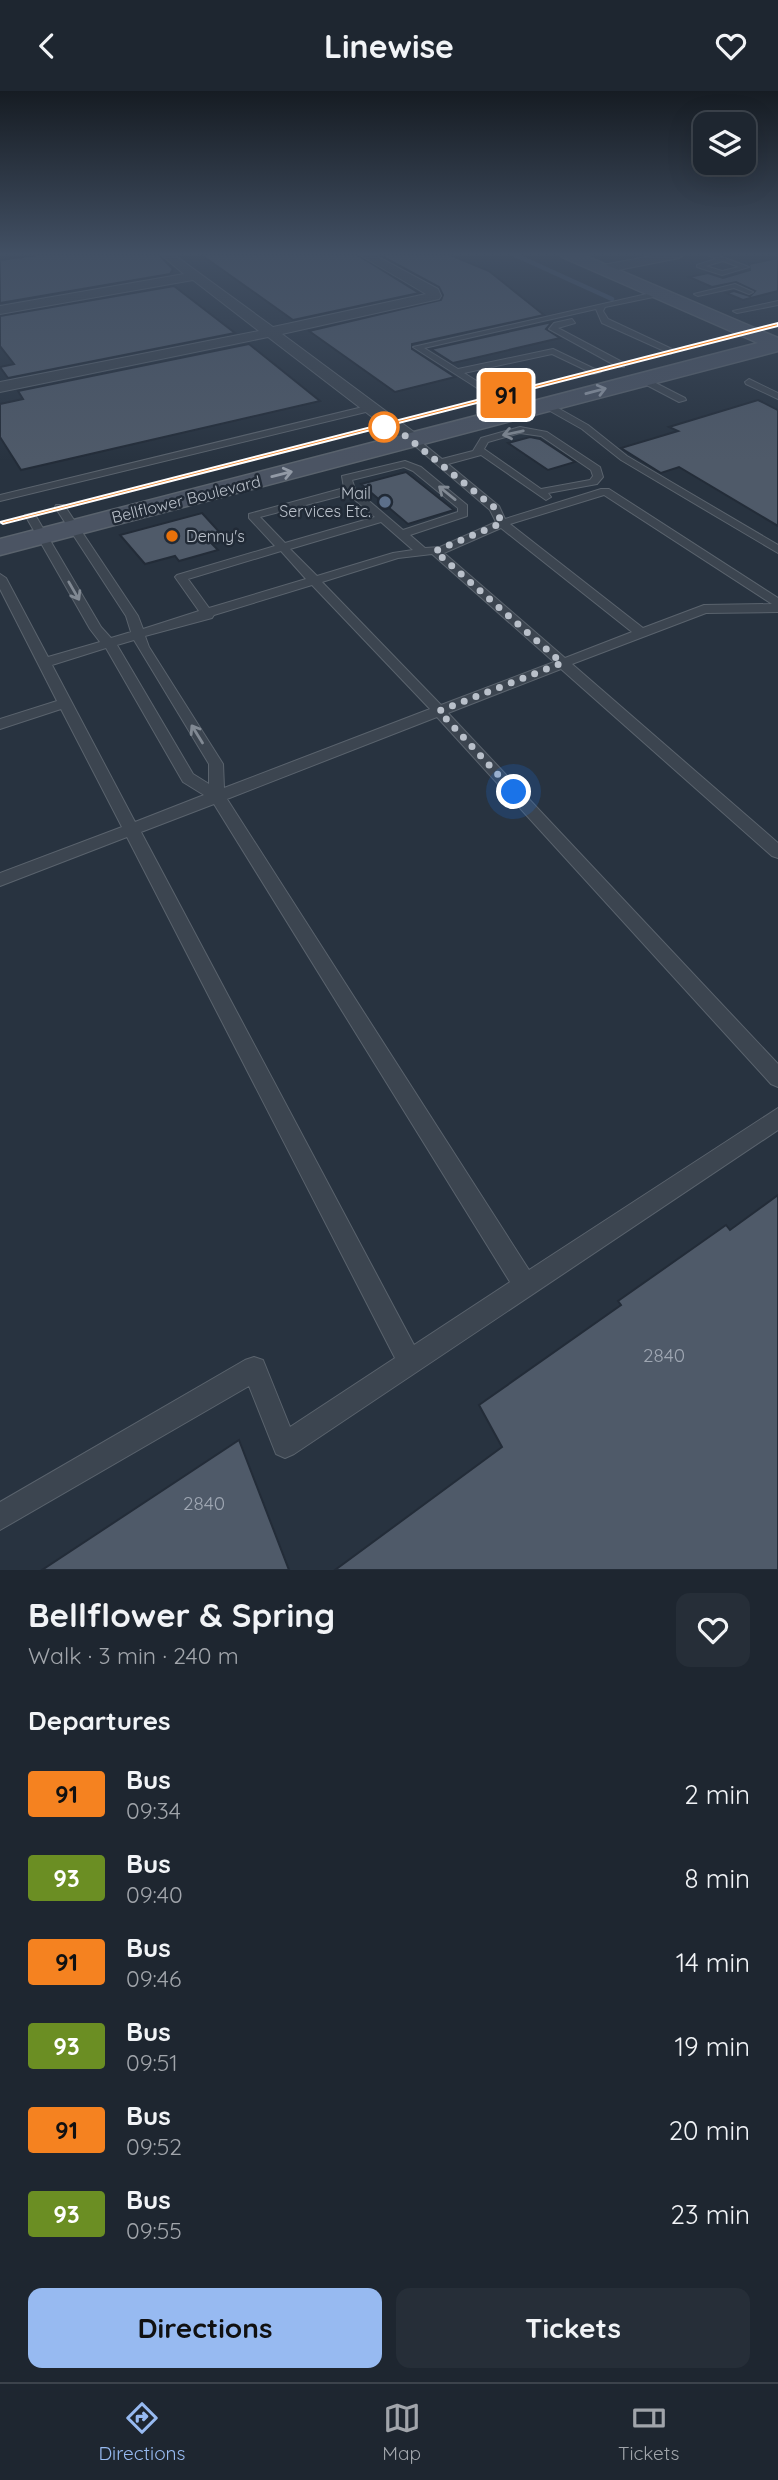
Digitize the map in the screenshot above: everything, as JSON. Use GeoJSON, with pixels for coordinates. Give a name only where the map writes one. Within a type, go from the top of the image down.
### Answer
{"type":"FeatureCollection","features":[{"type":"Feature","properties":{"kind":"main road"},"geometry":{"type":"LineString","coordinates":[[729,323],[749,332]]}},
{"type":"Feature","properties":{"kind":"main road"},"geometry":{"type":"LineString","coordinates":[[757,323],[777,335]]}},
{"type":"Feature","properties":{"kind":"main road","name":"Bellflower Boulevard"},"geometry":{"type":"LineString","coordinates":[[0,547],[36,525],[392,425],[749,332],[777,335]]}},
{"type":"Feature","properties":{"kind":"main road","name":"Bellflower Boulevard"},"geometry":{"type":"LineString","coordinates":[[67,517],[412,439],[642,379],[777,335]]}},
{"type":"Feature","properties":{"kind":"main road","name":"Bellflower Boulevard"},"geometry":{"type":"LineString","coordinates":[[0,522],[36,525]]}},
{"type":"Feature","properties":{"kind":"street"},"geometry":{"type":"LineString","coordinates":[[259,323],[412,439]]}},
{"type":"Feature","properties":{"kind":"street"},"geometry":{"type":"LineString","coordinates":[[0,387],[310,323]]}},
{"type":"Feature","properties":{"kind":"lane"},"geometry":{"type":"LineString","coordinates":[[496,397],[417,347],[544,323]]}},
{"type":"Feature","properties":{"kind":"lane"},"geometry":{"type":"LineString","coordinates":[[564,323],[553,330],[621,365]]}},
{"type":"Feature","properties":{"kind":"lane"},"geometry":{"type":"LineString","coordinates":[[609,323],[671,352]]}},
{"type":"Feature","properties":{"kind":"lane"},"geometry":{"type":"LineString","coordinates":[[456,372],[553,351],[597,372]]}},
{"type":"Feature","properties":{"kind":"lane"},"geometry":{"type":"LineString","coordinates":[[642,379],[682,400]]}},
{"type":"Feature","properties":{"kind":"lane"},"geometry":{"type":"LineString","coordinates":[[749,382],[778,396]]}},
{"type":"Feature","properties":{"kind":"lane"},"geometry":{"type":"LineString","coordinates":[[546,404],[584,427],[624,458],[775,546]]}},
{"type":"Feature","properties":{"kind":"lane"},"geometry":{"type":"LineString","coordinates":[[0,498],[371,408]]}},
{"type":"Feature","properties":{"kind":"lane"},"geometry":{"type":"LineString","coordinates":[[439,463],[477,453],[484,440],[520,430],[544,434],[596,469],[598,477],[593,482],[539,492]]}},
{"type":"Feature","properties":{"kind":"lane"},"geometry":{"type":"LineString","coordinates":[[412,439],[495,508],[502,523],[641,633]]}},
{"type":"Feature","properties":{"kind":"lane"},"geometry":{"type":"LineString","coordinates":[[480,450],[558,506]]}},
{"type":"Feature","properties":{"kind":"lane"},"geometry":{"type":"LineString","coordinates":[[402,534],[454,519],[463,514],[463,507],[416,469],[405,464],[346,478],[350,490],[402,534],[429,552],[562,663],[778,852]]}},
{"type":"Feature","properties":{"kind":"lane"},"geometry":{"type":"LineString","coordinates":[[350,490],[253,516],[439,711],[778,1078]]}},
{"type":"Feature","properties":{"kind":"lane"},"geometry":{"type":"LineString","coordinates":[[44,663],[397,555],[429,552],[502,523],[605,491],[778,606]]}},
{"type":"Feature","properties":{"kind":"lane"},"geometry":{"type":"LineString","coordinates":[[67,517],[132,616],[137,636],[216,764],[217,796]]}},
{"type":"Feature","properties":{"kind":"lane"},"geometry":{"type":"LineString","coordinates":[[208,615],[181,577],[383,518]]}},
{"type":"Feature","properties":{"kind":"lane"},"geometry":{"type":"LineString","coordinates":[[36,525],[96,629],[109,644],[188,778],[217,796],[526,1286]]}},
{"type":"Feature","properties":{"kind":"lane"},"geometry":{"type":"LineString","coordinates":[[0,577],[410,1362]]}},
{"type":"Feature","properties":{"kind":"lane"},"geometry":{"type":"LineString","coordinates":[[0,880],[704,609],[778,606]]}},
{"type":"Feature","properties":{"kind":"lane"},"geometry":{"type":"LineString","coordinates":[[0,724],[65,703]]}},
{"type":"Feature","properties":{"kind":"lane"},"geometry":{"type":"LineString","coordinates":[[0,1517],[254,1369],[285,1444],[778,1118]]}},
{"type":"Feature","properties":{"kind":"building"},"geometry":{"type":"Polygon","coordinates":[[[0,323],[222,323],[235,333],[8,378],[0,367],[14,364],[0,346],[0,323]]]}},
{"type":"Feature","properties":{"kind":"building"},"geometry":{"type":"Polygon","coordinates":[[[343,323],[507,323],[412,344],[412,349],[455,377],[395,392],[309,331],[343,323]]]}},
{"type":"Feature","properties":{"kind":"building"},"geometry":{"type":"Polygon","coordinates":[[[547,323],[551,323],[546,329],[560,338],[453,363],[431,349],[547,323]]]}},
{"type":"Feature","properties":{"kind":"building"},"geometry":{"type":"Polygon","coordinates":[[[249,344],[320,401],[21,470],[0,437],[0,404],[23,399],[18,391],[249,344]]]}},
{"type":"Feature","properties":{"kind":"building"},"geometry":{"type":"Polygon","coordinates":[[[758,400],[778,410],[778,526],[679,467],[661,473],[621,448],[678,431],[669,427],[758,400]]]}},
{"type":"Feature","properties":{"kind":"building"},"geometry":{"type":"Polygon","coordinates":[[[530,437],[540,439],[575,462],[548,470],[508,443],[530,437]]]}},
{"type":"Feature","properties":{"kind":"building"},"geometry":{"type":"Polygon","coordinates":[[[406,472],[454,510],[408,524],[361,484],[406,472]]]}},
{"type":"Feature","properties":{"kind":"building","name":"Denny's"},"geometry":{"type":"Polygon","coordinates":[[[202,513],[223,536],[209,541],[218,550],[179,561],[175,556],[145,564],[120,535],[202,513]]]}},
{"type":"Feature","properties":{"kind":"building"},"geometry":{"type":"Polygon","coordinates":[[[778,1195],[778,1570],[335,1570],[502,1447],[479,1405],[621,1305],[618,1301],[726,1225],[730,1230],[778,1195]]]}},
{"type":"Feature","properties":{"kind":"building"},"geometry":{"type":"Polygon","coordinates":[[[239,1440],[289,1570],[42,1570],[239,1440]]]}},
{"type":"Feature","properties":{"kind":"bus line","name":"91"},"geometry":{"type":"LineString","coordinates":[[0,522],[392,425],[778,325]]}},
{"type":"Feature","properties":{"kind":"place","name":"Mail Services Etc."},"geometry":{"type":"Point","coordinates":[385,502]}},
{"type":"Feature","properties":{"kind":"place","name":"Denny's"},"geometry":{"type":"Point","coordinates":[172,536]}},
{"type":"Feature","properties":{"kind":"route"},"geometry":{"type":"LineString","coordinates":[[384,427],[392,425],[412,439],[495,508],[502,523],[435,551],[562,663],[439,711],[514,792]]}}]}
